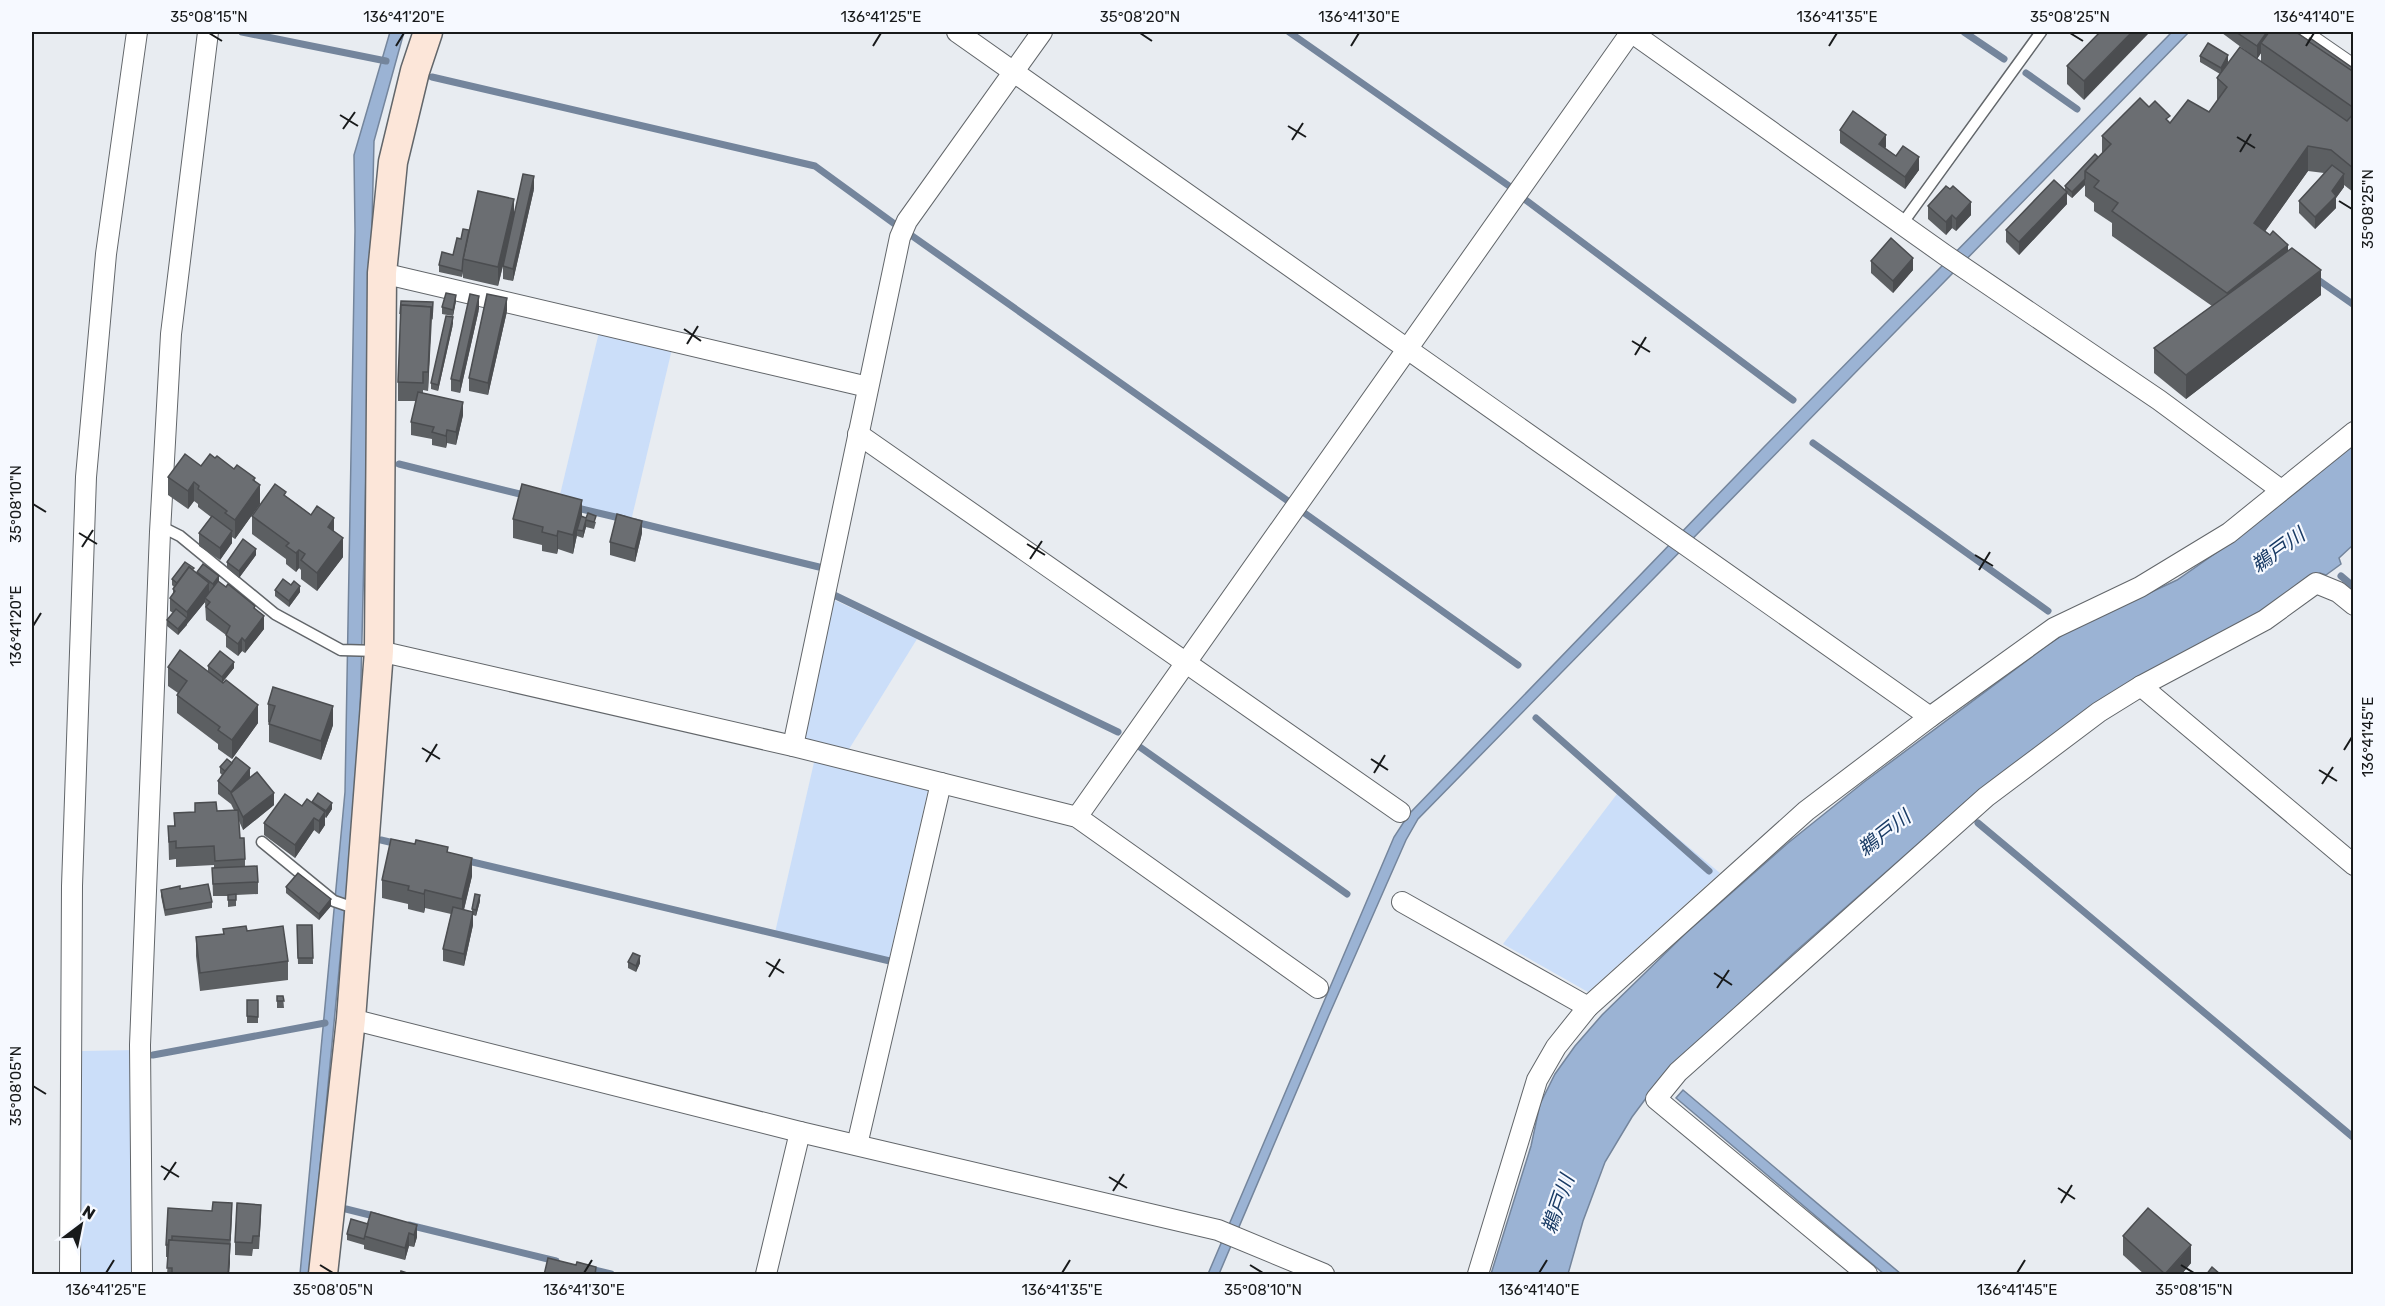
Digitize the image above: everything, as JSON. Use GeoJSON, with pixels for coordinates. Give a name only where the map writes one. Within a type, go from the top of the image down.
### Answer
{"type":"FeatureCollection","features":[{"type":"Feature","properties":{"kind":"street"},"geometry":{"type":"LineString","coordinates":[[70,1275],[72,886],[86,477],[106,254],[137,32]]}},
{"type":"Feature","properties":{"kind":"street"},"geometry":{"type":"LineString","coordinates":[[142,1275],[140,1045],[160,526],[171,333],[208,32]]}},
{"type":"Feature","properties":{"kind":"street"},"geometry":{"type":"LineString","coordinates":[[323,1275],[351,1019],[347,906],[379,651],[382,273],[393,162],[415,71],[428,32]]}},
{"type":"Feature","properties":{"kind":"street"},"geometry":{"type":"LineString","coordinates":[[957,32],[1930,717]]}},
{"type":"Feature","properties":{"kind":"street"},"geometry":{"type":"LineString","coordinates":[[793,746],[900,237],[907,221],[1042,32]]}},
{"type":"Feature","properties":{"kind":"street"},"geometry":{"type":"LineString","coordinates":[[1077,817],[1631,32],[1945,255],[2158,400],[2282,490]]}},
{"type":"Feature","properties":{"kind":"street"},"geometry":{"type":"LineString","coordinates":[[2299,32],[2354,70]]}},
{"type":"Feature","properties":{"kind":"street"},"geometry":{"type":"LineString","coordinates":[[382,273],[868,387]]}},
{"type":"Feature","properties":{"kind":"street"},"geometry":{"type":"LineString","coordinates":[[1478,1275],[1537,1080],[1556,1047],[1588,1007],[1806,811],[1930,717],[2054,628],[2140,587],[2229,533],[2354,432]]}},
{"type":"Feature","properties":{"kind":"street"},"geometry":{"type":"LineString","coordinates":[[858,434],[1400,812]]}},
{"type":"Feature","properties":{"kind":"street"},"geometry":{"type":"LineString","coordinates":[[1866,1275],[1656,1099],[1678,1072],[1986,797],[2099,712],[2141,686],[2265,620],[2316,583],[2338,592],[2354,605]]}},
{"type":"Feature","properties":{"kind":"street"},"geometry":{"type":"LineString","coordinates":[[379,651],[793,746],[1077,817],[1318,988]]}},
{"type":"Feature","properties":{"kind":"street"},"geometry":{"type":"LineString","coordinates":[[2141,686],[2354,865]]}},
{"type":"Feature","properties":{"kind":"street"},"geometry":{"type":"LineString","coordinates":[[857,1145],[941,783]]}},
{"type":"Feature","properties":{"kind":"street"},"geometry":{"type":"LineString","coordinates":[[1402,902],[1588,1007]]}},
{"type":"Feature","properties":{"kind":"street"},"geometry":{"type":"LineString","coordinates":[[351,1019],[800,1132],[1230,1235],[1324,1275]]}},
{"type":"Feature","properties":{"kind":"street"},"geometry":{"type":"LineString","coordinates":[[766,1275],[800,1132]]}},
{"type":"Feature","properties":{"kind":"lane"},"geometry":{"type":"LineString","coordinates":[[1902,224],[2041,32]]}},
{"type":"Feature","properties":{"kind":"lane"},"geometry":{"type":"LineString","coordinates":[[160,526],[180,536],[275,614],[341,650],[379,651]]}},
{"type":"Feature","properties":{"kind":"lane"},"geometry":{"type":"LineString","coordinates":[[262,842],[347,906]]}},
{"type":"Feature","properties":{"kind":"shaded area"},"geometry":{"type":"Polygon","coordinates":[[[600,328],[673,345],[631,521],[558,503],[600,328]]]}},
{"type":"Feature","properties":{"kind":"shaded area"},"geometry":{"type":"Polygon","coordinates":[[[830,598],[917,639],[846,754],[801,741],[830,598]]]}},
{"type":"Feature","properties":{"kind":"shaded area"},"geometry":{"type":"Polygon","coordinates":[[[815,758],[929,786],[888,963],[774,937],[815,758]]]}},
{"type":"Feature","properties":{"kind":"shaded area"},"geometry":{"type":"Polygon","coordinates":[[[1620,790],[1720,873],[1588,992],[1503,944],[1620,790]]]}},
{"type":"Feature","properties":{"kind":"shaded area"},"geometry":{"type":"Polygon","coordinates":[[[136,1050],[135,1274],[80,1274],[82,1051],[136,1050]]]}},
{"type":"Feature","properties":{"kind":"water"},"geometry":{"type":"Polygon","coordinates":[[[390,32],[404,32],[374,141],[359,761],[310,1274],[300,1274],[345,792],[355,231],[354,155],[390,32]]]}},
{"type":"Feature","properties":{"kind":"water"},"geometry":{"type":"Polygon","coordinates":[[[2172,32],[2189,32],[1418,819],[1406,840],[1329,1015],[1219,1274],[1208,1274],[1394,837],[1409,814],[1764,447],[2172,32]]]}},
{"type":"Feature","properties":{"kind":"water","name":"鵜戸川"},"geometry":{"type":"Polygon","coordinates":[[[2353,443],[2353,545],[2339,558],[2341,564],[2326,575],[2320,573],[2264,612],[1979,790],[1795,952],[1664,1074],[1632,1117],[1605,1162],[1583,1221],[1568,1274],[1491,1274],[1531,1146],[1540,1104],[1555,1074],[1575,1046],[1602,1015],[1686,933],[1788,843],[1864,782],[2045,647],[2070,630],[2177,580],[2236,539],[2299,490],[2353,443]]]}},
{"type":"Feature","properties":{"kind":"water"},"geometry":{"type":"Polygon","coordinates":[[[1683,1090],[1901,1274],[1884,1274],[1676,1098],[1683,1090]]]}},
{"type":"Feature","properties":{"kind":"building"},"geometry":{"type":"Polygon","coordinates":[[[2100,32],[2132,32],[2084,81],[2067,66],[2100,32]]]}},
{"type":"Feature","properties":{"kind":"building"},"geometry":{"type":"Polygon","coordinates":[[[2236,32],[2267,32],[2257,46],[2236,32]]]}},
{"type":"Feature","properties":{"kind":"building"},"geometry":{"type":"Polygon","coordinates":[[[2269,32],[2296,32],[2354,72],[2354,108],[2261,43],[2269,32]]]}},
{"type":"Feature","properties":{"kind":"building"},"geometry":{"type":"Polygon","coordinates":[[[2310,38],[2354,69],[2354,72],[2308,41],[2310,38]]]}},
{"type":"Feature","properties":{"kind":"building"},"geometry":{"type":"Polygon","coordinates":[[[2208,43],[2228,55],[2221,68],[2200,56],[2208,43]]]}},
{"type":"Feature","properties":{"kind":"building"},"geometry":{"type":"Polygon","coordinates":[[[2240,47],[2347,121],[2354,113],[2354,167],[2331,150],[2308,146],[2254,223],[2270,235],[2273,231],[2288,245],[2227,293],[2112,211],[2118,203],[2094,187],[2099,181],[2085,171],[2111,144],[2102,136],[2140,98],[2149,107],[2155,101],[2170,116],[2166,119],[2170,123],[2188,100],[2209,112],[2227,87],[2217,78],[2240,47]]]}},
{"type":"Feature","properties":{"kind":"building"},"geometry":{"type":"Polygon","coordinates":[[[1853,111],[1886,135],[1879,144],[1896,156],[1903,146],[1919,157],[1905,177],[1840,130],[1853,111]]]}},
{"type":"Feature","properties":{"kind":"building"},"geometry":{"type":"Polygon","coordinates":[[[2095,154],[2098,157],[2085,171],[2085,179],[2072,192],[2065,186],[2095,154]]]}},
{"type":"Feature","properties":{"kind":"building"},"geometry":{"type":"Polygon","coordinates":[[[2332,165],[2344,174],[2332,191],[2336,196],[2315,217],[2299,201],[2332,165]]]}},
{"type":"Feature","properties":{"kind":"building"},"geometry":{"type":"Polygon","coordinates":[[[523,174],[534,176],[513,269],[503,266],[523,174]]]}},
{"type":"Feature","properties":{"kind":"building"},"geometry":{"type":"Polygon","coordinates":[[[2054,180],[2067,192],[2019,242],[2006,230],[2054,180]]]}},
{"type":"Feature","properties":{"kind":"building"},"geometry":{"type":"Polygon","coordinates":[[[1946,186],[1950,189],[1953,186],[1971,202],[1956,219],[1952,215],[1946,222],[1928,206],[1946,186]]]}},
{"type":"Feature","properties":{"kind":"building"},"geometry":{"type":"Polygon","coordinates":[[[478,191],[514,199],[498,267],[463,259],[478,191]]]}},
{"type":"Feature","properties":{"kind":"building"},"geometry":{"type":"Polygon","coordinates":[[[463,229],[469,230],[462,271],[439,265],[442,252],[453,255],[457,238],[461,239],[463,229]]]}},
{"type":"Feature","properties":{"kind":"building"},"geometry":{"type":"Polygon","coordinates":[[[1891,238],[1913,258],[1893,281],[1871,261],[1891,238]]]}},
{"type":"Feature","properties":{"kind":"building"},"geometry":{"type":"Polygon","coordinates":[[[2292,248],[2321,270],[2186,375],[2154,348],[2292,248]]]}},
{"type":"Feature","properties":{"kind":"building"},"geometry":{"type":"Polygon","coordinates":[[[446,293],[456,295],[453,310],[442,307],[446,293]]]}},
{"type":"Feature","properties":{"kind":"building"},"geometry":{"type":"Polygon","coordinates":[[[470,294],[479,296],[460,381],[451,379],[470,294]]]}},
{"type":"Feature","properties":{"kind":"building"},"geometry":{"type":"Polygon","coordinates":[[[487,294],[507,298],[488,383],[469,378],[487,294]]]}},
{"type":"Feature","properties":{"kind":"building"},"geometry":{"type":"Polygon","coordinates":[[[401,301],[433,302],[432,318],[431,307],[401,305],[400,314],[401,301]]]}},
{"type":"Feature","properties":{"kind":"building"},"geometry":{"type":"Polygon","coordinates":[[[401,305],[431,307],[428,372],[423,372],[423,383],[398,382],[401,305]]]}},
{"type":"Feature","properties":{"kind":"building"},"geometry":{"type":"Polygon","coordinates":[[[446,316],[453,317],[438,385],[431,383],[446,316]]]}},
{"type":"Feature","properties":{"kind":"building"},"geometry":{"type":"Polygon","coordinates":[[[418,392],[463,402],[456,432],[447,430],[446,436],[432,432],[434,427],[411,422],[418,392]]]}},
{"type":"Feature","properties":{"kind":"building"},"geometry":{"type":"Polygon","coordinates":[[[185,454],[201,466],[210,454],[215,458],[217,456],[234,469],[237,465],[255,478],[253,480],[260,485],[235,520],[198,489],[199,486],[194,482],[188,491],[168,477],[185,454]]]}},
{"type":"Feature","properties":{"kind":"building"},"geometry":{"type":"Polygon","coordinates":[[[275,484],[286,492],[284,495],[311,515],[317,506],[334,518],[328,527],[343,538],[317,573],[301,560],[305,554],[299,550],[296,553],[286,546],[289,543],[252,516],[275,484]]]}},
{"type":"Feature","properties":{"kind":"building"},"geometry":{"type":"Polygon","coordinates":[[[522,484],[582,500],[573,535],[558,531],[557,536],[542,532],[543,527],[513,519],[522,484]]]}},
{"type":"Feature","properties":{"kind":"building"},"geometry":{"type":"Polygon","coordinates":[[[588,513],[596,516],[594,522],[586,520],[583,531],[577,530],[581,516],[586,518],[588,513]]]}},
{"type":"Feature","properties":{"kind":"building"},"geometry":{"type":"Polygon","coordinates":[[[617,514],[642,521],[635,549],[610,542],[617,514]]]}},
{"type":"Feature","properties":{"kind":"building"},"geometry":{"type":"Polygon","coordinates":[[[212,516],[232,531],[220,548],[199,533],[212,516]]]}},
{"type":"Feature","properties":{"kind":"building"},"geometry":{"type":"Polygon","coordinates":[[[243,539],[256,549],[239,571],[227,562],[243,539]]]}},
{"type":"Feature","properties":{"kind":"building"},"geometry":{"type":"Polygon","coordinates":[[[185,562],[194,568],[192,570],[189,567],[177,583],[172,579],[185,562]]]}},
{"type":"Feature","properties":{"kind":"building"},"geometry":{"type":"Polygon","coordinates":[[[203,564],[219,576],[213,584],[197,572],[203,564]]]}},
{"type":"Feature","properties":{"kind":"building"},"geometry":{"type":"Polygon","coordinates":[[[189,567],[209,583],[187,612],[170,598],[175,591],[173,589],[189,567]]]}},
{"type":"Feature","properties":{"kind":"building"},"geometry":{"type":"Polygon","coordinates":[[[283,579],[291,585],[294,581],[300,586],[289,601],[275,590],[283,579]]]}},
{"type":"Feature","properties":{"kind":"building"},"geometry":{"type":"Polygon","coordinates":[[[218,581],[226,587],[228,584],[264,616],[245,641],[242,638],[238,644],[226,635],[230,626],[206,607],[210,602],[205,598],[218,581]]]}},
{"type":"Feature","properties":{"kind":"building"},"geometry":{"type":"Polygon","coordinates":[[[176,609],[187,618],[178,629],[167,620],[176,609]]]}},
{"type":"Feature","properties":{"kind":"building"},"geometry":{"type":"Polygon","coordinates":[[[180,650],[223,683],[226,680],[258,705],[232,740],[218,730],[220,727],[177,695],[187,681],[168,667],[180,650]]]}},
{"type":"Feature","properties":{"kind":"building"},"geometry":{"type":"Polygon","coordinates":[[[220,651],[234,662],[222,677],[208,666],[220,651]]]}},
{"type":"Feature","properties":{"kind":"building"},"geometry":{"type":"Polygon","coordinates":[[[273,687],[333,706],[321,741],[269,724],[275,706],[268,704],[273,687]]]}},
{"type":"Feature","properties":{"kind":"building"},"geometry":{"type":"Polygon","coordinates":[[[236,757],[250,768],[231,792],[218,781],[236,757]]]}},
{"type":"Feature","properties":{"kind":"building"},"geometry":{"type":"Polygon","coordinates":[[[227,759],[232,763],[225,771],[220,767],[227,759]]]}},
{"type":"Feature","properties":{"kind":"building"},"geometry":{"type":"Polygon","coordinates":[[[257,772],[274,793],[243,817],[231,793],[257,772]]]}},
{"type":"Feature","properties":{"kind":"building"},"geometry":{"type":"Polygon","coordinates":[[[318,793],[332,803],[326,811],[312,802],[318,793]]]}},
{"type":"Feature","properties":{"kind":"building"},"geometry":{"type":"Polygon","coordinates":[[[285,794],[302,806],[307,799],[325,812],[319,821],[314,818],[295,845],[264,823],[285,794]]]}},
{"type":"Feature","properties":{"kind":"building"},"geometry":{"type":"Polygon","coordinates":[[[216,802],[217,811],[238,810],[240,838],[244,838],[245,859],[215,861],[214,846],[176,848],[176,841],[169,842],[168,826],[175,826],[174,813],[195,812],[195,803],[216,802]]]}},
{"type":"Feature","properties":{"kind":"building"},"geometry":{"type":"Polygon","coordinates":[[[391,839],[415,844],[416,840],[448,847],[447,852],[472,858],[462,899],[425,890],[424,894],[408,890],[409,886],[382,880],[391,839]]]}},
{"type":"Feature","properties":{"kind":"building"},"geometry":{"type":"Polygon","coordinates":[[[257,866],[258,882],[213,884],[212,868],[257,866]]]}},
{"type":"Feature","properties":{"kind":"building"},"geometry":{"type":"Polygon","coordinates":[[[298,873],[331,899],[319,914],[286,887],[298,873]]]}},
{"type":"Feature","properties":{"kind":"building"},"geometry":{"type":"Polygon","coordinates":[[[208,884],[212,902],[165,910],[161,890],[208,884]]]}},
{"type":"Feature","properties":{"kind":"building"},"geometry":{"type":"Polygon","coordinates":[[[236,894],[236,900],[228,900],[228,895],[236,894]]]}},
{"type":"Feature","properties":{"kind":"building"},"geometry":{"type":"Polygon","coordinates":[[[475,894],[480,895],[476,910],[472,909],[475,894]]]}},
{"type":"Feature","properties":{"kind":"building"},"geometry":{"type":"Polygon","coordinates":[[[453,907],[473,912],[464,954],[443,949],[453,907]]]}},
{"type":"Feature","properties":{"kind":"building"},"geometry":{"type":"Polygon","coordinates":[[[297,925],[312,925],[313,958],[298,958],[297,925]]]}},
{"type":"Feature","properties":{"kind":"building"},"geometry":{"type":"Polygon","coordinates":[[[246,926],[247,931],[283,926],[288,961],[200,973],[196,937],[224,934],[223,929],[246,926]]]}},
{"type":"Feature","properties":{"kind":"building"},"geometry":{"type":"Polygon","coordinates":[[[633,953],[640,956],[636,966],[628,962],[633,953]]]}},
{"type":"Feature","properties":{"kind":"building"},"geometry":{"type":"Polygon","coordinates":[[[277,996],[283,996],[284,1001],[277,1001],[277,996]]]}},
{"type":"Feature","properties":{"kind":"building"},"geometry":{"type":"Polygon","coordinates":[[[247,1000],[258,1000],[258,1017],[247,1016],[247,1000]]]}},
{"type":"Feature","properties":{"kind":"building"},"geometry":{"type":"Polygon","coordinates":[[[213,1202],[232,1203],[230,1240],[172,1236],[172,1240],[169,1240],[166,1245],[168,1208],[212,1211],[213,1202]]]}},
{"type":"Feature","properties":{"kind":"building"},"geometry":{"type":"Polygon","coordinates":[[[237,1203],[261,1205],[259,1236],[253,1236],[252,1243],[235,1242],[237,1203]]]}},
{"type":"Feature","properties":{"kind":"building"},"geometry":{"type":"Polygon","coordinates":[[[2148,1208],[2191,1245],[2165,1274],[2123,1236],[2148,1208]]]}},
{"type":"Feature","properties":{"kind":"building"},"geometry":{"type":"Polygon","coordinates":[[[371,1212],[417,1225],[414,1235],[409,1233],[405,1248],[364,1236],[371,1212]]]}},
{"type":"Feature","properties":{"kind":"building"},"geometry":{"type":"Polygon","coordinates":[[[351,1219],[368,1224],[364,1239],[347,1234],[351,1219]]]}},
{"type":"Feature","properties":{"kind":"building"},"geometry":{"type":"Polygon","coordinates":[[[169,1240],[230,1244],[228,1275],[172,1275],[172,1268],[167,1268],[169,1240]]]}},
{"type":"Feature","properties":{"kind":"building"},"geometry":{"type":"Polygon","coordinates":[[[548,1258],[596,1267],[595,1275],[544,1275],[548,1258]]]}},
{"type":"Feature","properties":{"kind":"building"},"geometry":{"type":"Polygon","coordinates":[[[2212,1267],[2221,1275],[2206,1275],[2212,1267]]]}},
{"type":"Feature","properties":{"kind":"building"},"geometry":{"type":"Polygon","coordinates":[[[401,1271],[413,1275],[400,1275],[401,1271]]]}},
{"type":"Feature","properties":{"kind":"waterway"},"geometry":{"type":"LineString","coordinates":[[242,32],[386,61]]}},
{"type":"Feature","properties":{"kind":"waterway"},"geometry":{"type":"LineString","coordinates":[[1289,32],[1512,188]]}},
{"type":"Feature","properties":{"kind":"waterway"},"geometry":{"type":"LineString","coordinates":[[1964,32],[2004,59]]}},
{"type":"Feature","properties":{"kind":"waterway"},"geometry":{"type":"LineString","coordinates":[[2026,73],[2077,109]]}},
{"type":"Feature","properties":{"kind":"waterway"},"geometry":{"type":"LineString","coordinates":[[432,77],[815,166],[896,225]]}},
{"type":"Feature","properties":{"kind":"waterway"},"geometry":{"type":"LineString","coordinates":[[1523,198],[1793,400]]}},
{"type":"Feature","properties":{"kind":"waterway"},"geometry":{"type":"LineString","coordinates":[[908,233],[1288,501]]}},
{"type":"Feature","properties":{"kind":"waterway"},"geometry":{"type":"LineString","coordinates":[[2314,277],[2354,305]]}},
{"type":"Feature","properties":{"kind":"waterway"},"geometry":{"type":"LineString","coordinates":[[1813,443],[2048,611]]}},
{"type":"Feature","properties":{"kind":"waterway"},"geometry":{"type":"LineString","coordinates":[[399,464],[528,496]]}},
{"type":"Feature","properties":{"kind":"waterway"},"geometry":{"type":"LineString","coordinates":[[573,507],[624,519]]}},
{"type":"Feature","properties":{"kind":"waterway"},"geometry":{"type":"LineString","coordinates":[[1303,512],[1518,665]]}},
{"type":"Feature","properties":{"kind":"waterway"},"geometry":{"type":"LineString","coordinates":[[635,522],[819,567]]}},
{"type":"Feature","properties":{"kind":"waterway"},"geometry":{"type":"LineString","coordinates":[[2341,576],[2354,587]]}},
{"type":"Feature","properties":{"kind":"waterway"},"geometry":{"type":"LineString","coordinates":[[834,595],[1118,732]]}},
{"type":"Feature","properties":{"kind":"waterway"},"geometry":{"type":"LineString","coordinates":[[1536,718],[1709,871]]}},
{"type":"Feature","properties":{"kind":"waterway"},"geometry":{"type":"LineString","coordinates":[[1137,745],[1347,894]]}},
{"type":"Feature","properties":{"kind":"waterway"},"geometry":{"type":"LineString","coordinates":[[1978,823],[2354,1138]]}},
{"type":"Feature","properties":{"kind":"waterway"},"geometry":{"type":"LineString","coordinates":[[381,840],[398,844]]}},
{"type":"Feature","properties":{"kind":"waterway"},"geometry":{"type":"LineString","coordinates":[[464,860],[894,962]]}},
{"type":"Feature","properties":{"kind":"waterway"},"geometry":{"type":"LineString","coordinates":[[153,1055],[325,1023]]}},
{"type":"Feature","properties":{"kind":"waterway"},"geometry":{"type":"LineString","coordinates":[[346,1209],[378,1217]]}},
{"type":"Feature","properties":{"kind":"waterway"},"geometry":{"type":"LineString","coordinates":[[409,1225],[556,1261]]}},
{"type":"Feature","properties":{"kind":"waterway"},"geometry":{"type":"LineString","coordinates":[[590,1269],[611,1274]]}}]}
